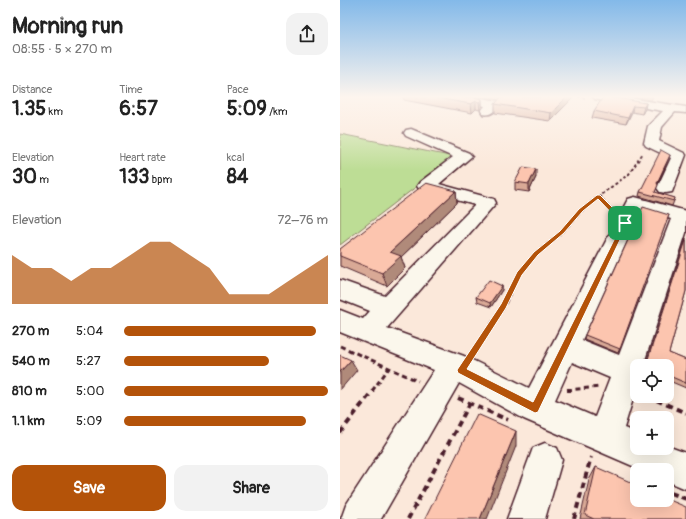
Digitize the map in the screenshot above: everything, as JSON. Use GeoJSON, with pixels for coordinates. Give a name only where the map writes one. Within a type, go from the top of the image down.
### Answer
{"type":"FeatureCollection","features":[{"type":"Feature","properties":{"kind":"street"},"geometry":{"type":"LineString","coordinates":[[660,121],[655,126],[651,143],[679,156],[666,188]]}},
{"type":"Feature","properties":{"kind":"street"},"geometry":{"type":"LineString","coordinates":[[353,326],[389,308],[488,202],[418,191],[464,156],[411,133]]}},
{"type":"Feature","properties":{"kind":"street"},"geometry":{"type":"LineString","coordinates":[[523,415],[566,346],[635,203],[682,216],[627,372],[594,452]]}},
{"type":"Feature","properties":{"kind":"street"},"geometry":{"type":"LineString","coordinates":[[340,289],[389,308]]}},
{"type":"Feature","properties":{"kind":"street"},"geometry":{"type":"LineString","coordinates":[[353,326],[451,375],[594,452],[686,471]]}},
{"type":"Feature","properties":{"kind":"street"},"geometry":{"type":"LineString","coordinates":[[566,346],[627,372]]}},
{"type":"Feature","properties":{"kind":"street"},"geometry":{"type":"LineString","coordinates":[[360,519],[451,375]]}},
{"type":"Feature","properties":{"kind":"street"},"geometry":{"type":"LineString","coordinates":[[526,519],[545,460]]}},
{"type":"Feature","properties":{"kind":"path"},"geometry":{"type":"LineString","coordinates":[[451,375],[504,306],[520,274],[536,254],[562,232],[581,210],[629,174],[651,143]]}},
{"type":"Feature","properties":{"kind":"path"},"geometry":{"type":"LineString","coordinates":[[599,196],[625,223]]}},
{"type":"Feature","properties":{"kind":"path"},"geometry":{"type":"LineString","coordinates":[[340,346],[389,368],[451,375]]}},
{"type":"Feature","properties":{"kind":"path"},"geometry":{"type":"LineString","coordinates":[[340,433],[389,368]]}},
{"type":"Feature","properties":{"kind":"path"},"geometry":{"type":"LineString","coordinates":[[451,375],[470,404],[523,415]]}},
{"type":"Feature","properties":{"kind":"path"},"geometry":{"type":"LineString","coordinates":[[663,403],[686,413]]}},
{"type":"Feature","properties":{"kind":"path"},"geometry":{"type":"LineString","coordinates":[[408,519],[470,404]]}},
{"type":"Feature","properties":{"kind":"path"},"geometry":{"type":"LineString","coordinates":[[574,519],[594,452]]}},
{"type":"Feature","properties":{"kind":"path"},"geometry":{"type":"LineString","coordinates":[[674,494],[686,499]]}},
{"type":"Feature","properties":{"kind":"green space"},"geometry":{"type":"Polygon","coordinates":[[[340,134],[455,157],[340,245],[340,134]]]}},
{"type":"Feature","properties":{"kind":"building"},"geometry":{"type":"Polygon","coordinates":[[[661,150],[670,155],[657,183],[658,185],[655,192],[675,198],[674,201],[640,192],[661,150]]]}},
{"type":"Feature","properties":{"kind":"building"},"geometry":{"type":"Polygon","coordinates":[[[523,167],[536,169],[529,184],[515,182],[523,167]]]}},
{"type":"Feature","properties":{"kind":"building"},"geometry":{"type":"Polygon","coordinates":[[[426,183],[456,191],[390,252],[401,256],[382,273],[340,256],[340,249],[426,183]]]}},
{"type":"Feature","properties":{"kind":"building"},"geometry":{"type":"Polygon","coordinates":[[[643,207],[669,215],[620,349],[585,335],[643,207]]]}},
{"type":"Feature","properties":{"kind":"building"},"geometry":{"type":"Polygon","coordinates":[[[686,240],[686,291],[669,353],[686,360],[686,383],[674,378],[674,359],[648,359],[686,240]]]}},
{"type":"Feature","properties":{"kind":"building"},"geometry":{"type":"Polygon","coordinates":[[[489,280],[502,286],[490,303],[476,297],[489,280]]]}},
{"type":"Feature","properties":{"kind":"building"},"geometry":{"type":"Polygon","coordinates":[[[340,355],[351,360],[340,372],[340,355]]]}},
{"type":"Feature","properties":{"kind":"building"},"geometry":{"type":"Polygon","coordinates":[[[477,414],[516,431],[480,519],[425,519],[477,414]]]}},
{"type":"Feature","properties":{"kind":"building"},"geometry":{"type":"Polygon","coordinates":[[[596,467],[630,482],[630,507],[674,507],[674,502],[686,507],[686,519],[594,519],[585,515],[596,467]]]}},
{"type":"Feature","properties":{"kind":"route"},"geometry":{"type":"LineString","coordinates":[[599,196],[625,223],[535,408],[461,370],[478,342],[504,306],[520,274],[536,254],[562,232],[581,210],[599,196]]}}]}
